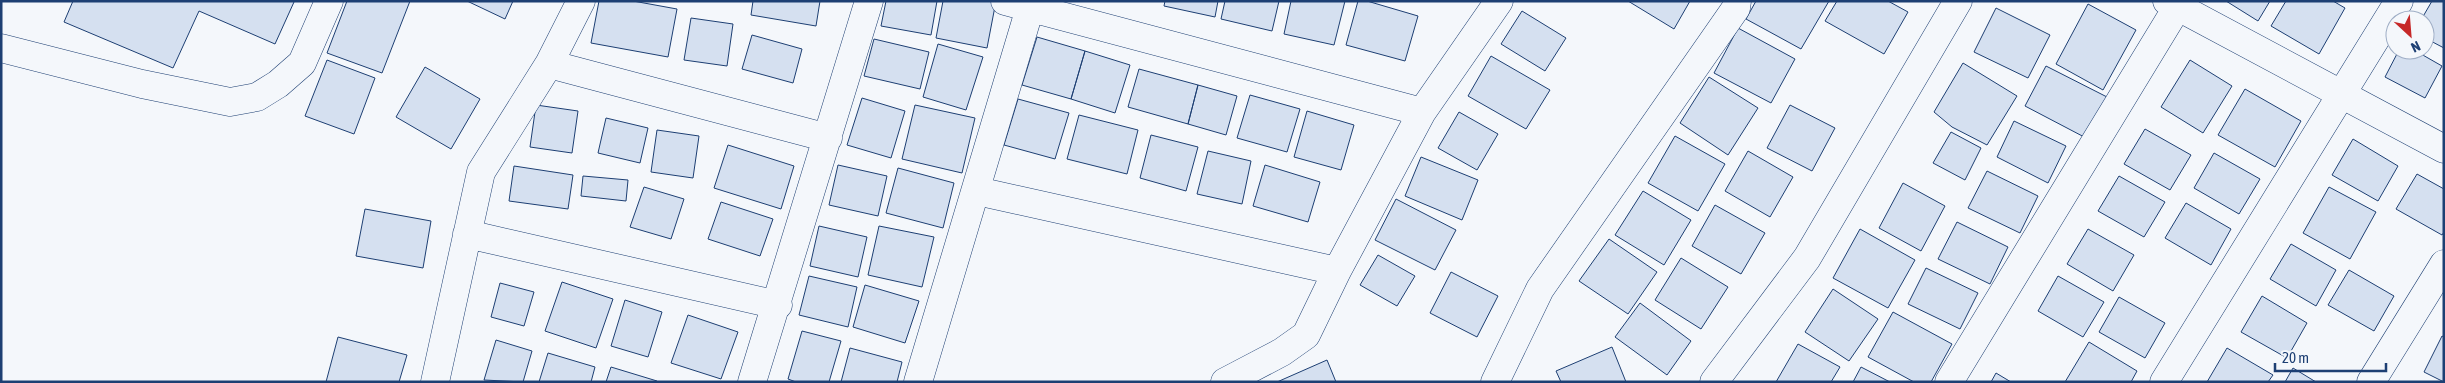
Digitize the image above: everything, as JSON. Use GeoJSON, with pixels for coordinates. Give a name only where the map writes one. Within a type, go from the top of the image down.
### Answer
{"type":"FeatureCollection","features":[{"type":"Feature","properties":{"kind":"street"},"geometry":{"type":"LineString","coordinates":[[1,48],[142,84],[230,102],[257,97],[278,84],[302,63],[329,1]]}},
{"type":"Feature","properties":{"kind":"street"},"geometry":{"type":"LineString","coordinates":[[435,382],[481,172],[549,64],[581,1]]}},
{"type":"Feature","properties":{"kind":"street"},"geometry":{"type":"LineString","coordinates":[[752,382],[778,305],[869,1]]}},
{"type":"Feature","properties":{"kind":"street"},"geometry":{"type":"LineString","coordinates":[[1225,382],[1282,352],[1306,335],[1337,271],[1422,112],[1498,1]]}},
{"type":"Feature","properties":{"kind":"street"},"geometry":{"type":"LineString","coordinates":[[1495,382],[1540,289],[1736,8],[1736,1]]}},
{"type":"Feature","properties":{"kind":"street"},"geometry":{"type":"LineString","coordinates":[[1714,382],[1807,258],[1958,1]]}},
{"type":"Feature","properties":{"kind":"street"},"geometry":{"type":"LineString","coordinates":[[2164,382],[2400,1]]}},
{"type":"Feature","properties":{"kind":"street"},"geometry":{"type":"LineString","coordinates":[[1949,382],[2175,3],[2444,149]]}},
{"type":"Feature","properties":{"kind":"street"},"geometry":{"type":"LineString","coordinates":[[918,382],[976,191],[1018,5],[1422,112]]}},
{"type":"Feature","properties":{"kind":"street"},"geometry":{"type":"LineString","coordinates":[[549,64],[828,138]]}},
{"type":"Feature","properties":{"kind":"street"},"geometry":{"type":"LineString","coordinates":[[976,191],[1337,271]]}},
{"type":"Feature","properties":{"kind":"street"},"geometry":{"type":"LineString","coordinates":[[467,234],[778,305]]}},
{"type":"Feature","properties":{"kind":"street"},"geometry":{"type":"LineString","coordinates":[[2372,382],[2444,264]]}},
{"type":"Feature","properties":{"kind":"building"},"geometry":{"type":"Polygon","coordinates":[[[73,1],[294,2],[275,44],[199,11],[173,68],[64,22],[73,1]]]}},
{"type":"Feature","properties":{"kind":"building"},"geometry":{"type":"Polygon","coordinates":[[[347,1],[410,1],[382,73],[327,53],[347,1]]]}},
{"type":"Feature","properties":{"kind":"building"},"geometry":{"type":"Polygon","coordinates":[[[467,1],[513,1],[505,19],[467,1]]]}},
{"type":"Feature","properties":{"kind":"building"},"geometry":{"type":"Polygon","coordinates":[[[599,1],[633,1],[677,9],[668,57],[591,43],[599,1]]]}},
{"type":"Feature","properties":{"kind":"building"},"geometry":{"type":"Polygon","coordinates":[[[753,1],[820,1],[816,26],[751,15],[753,1]]]}},
{"type":"Feature","properties":{"kind":"building"},"geometry":{"type":"Polygon","coordinates":[[[886,1],[937,1],[931,35],[881,26],[886,1]]]}},
{"type":"Feature","properties":{"kind":"building"},"geometry":{"type":"Polygon","coordinates":[[[943,1],[996,1],[987,48],[936,38],[943,1]]]}},
{"type":"Feature","properties":{"kind":"building"},"geometry":{"type":"Polygon","coordinates":[[[1165,1],[1218,1],[1215,17],[1164,6],[1165,1]]]}},
{"type":"Feature","properties":{"kind":"building"},"geometry":{"type":"Polygon","coordinates":[[[1225,1],[1279,1],[1272,31],[1221,19],[1225,1]]]}},
{"type":"Feature","properties":{"kind":"building"},"geometry":{"type":"Polygon","coordinates":[[[1291,1],[1345,1],[1334,45],[1284,34],[1291,1]]]}},
{"type":"Feature","properties":{"kind":"building"},"geometry":{"type":"Polygon","coordinates":[[[1358,1],[1367,1],[1418,16],[1405,61],[1346,45],[1358,1]]]}},
{"type":"Feature","properties":{"kind":"building"},"geometry":{"type":"Polygon","coordinates":[[[1628,1],[1690,1],[1674,29],[1628,1]]]}},
{"type":"Feature","properties":{"kind":"building"},"geometry":{"type":"Polygon","coordinates":[[[1756,1],[1829,1],[1801,49],[1746,19],[1756,1]]]}},
{"type":"Feature","properties":{"kind":"building"},"geometry":{"type":"Polygon","coordinates":[[[1837,1],[1888,1],[1908,12],[1884,54],[1825,21],[1837,1]]]}},
{"type":"Feature","properties":{"kind":"building"},"geometry":{"type":"Polygon","coordinates":[[[2226,1],[2270,1],[2258,21],[2226,1]]]}},
{"type":"Feature","properties":{"kind":"building"},"geometry":{"type":"Polygon","coordinates":[[[2286,1],[2333,1],[2345,8],[2319,54],[2271,26],[2286,1]]]}},
{"type":"Feature","properties":{"kind":"building"},"geometry":{"type":"Polygon","coordinates":[[[2432,1],[2444,1],[2444,48],[2435,43],[2435,10],[2427,10],[2432,1]]]}},
{"type":"Feature","properties":{"kind":"building"},"geometry":{"type":"Polygon","coordinates":[[[2088,4],[2136,30],[2103,90],[2056,64],[2088,4]]]}},
{"type":"Feature","properties":{"kind":"building"},"geometry":{"type":"Polygon","coordinates":[[[1996,8],[2050,35],[2028,78],[1974,52],[1996,8]]]}},
{"type":"Feature","properties":{"kind":"building"},"geometry":{"type":"Polygon","coordinates":[[[1522,11],[1566,38],[1545,71],[1501,44],[1522,11]]]}},
{"type":"Feature","properties":{"kind":"building"},"geometry":{"type":"Polygon","coordinates":[[[691,18],[733,24],[727,66],[684,60],[691,18]]]}},
{"type":"Feature","properties":{"kind":"building"},"geometry":{"type":"Polygon","coordinates":[[[1738,28],[1795,59],[1771,103],[1714,73],[1738,28]]]}},
{"type":"Feature","properties":{"kind":"building"},"geometry":{"type":"Polygon","coordinates":[[[752,35],[802,49],[793,83],[742,69],[752,35]]]}},
{"type":"Feature","properties":{"kind":"building"},"geometry":{"type":"Polygon","coordinates":[[[1037,37],[1085,51],[1071,99],[1022,85],[1037,37]]]}},
{"type":"Feature","properties":{"kind":"building"},"geometry":{"type":"Polygon","coordinates":[[[874,39],[929,52],[920,89],[864,76],[874,39]]]}},
{"type":"Feature","properties":{"kind":"building"},"geometry":{"type":"Polygon","coordinates":[[[938,44],[983,57],[966,110],[923,97],[938,44]]]}},
{"type":"Feature","properties":{"kind":"building"},"geometry":{"type":"Polygon","coordinates":[[[1085,51],[1130,65],[1115,113],[1071,99],[1085,51]]]}},
{"type":"Feature","properties":{"kind":"building"},"geometry":{"type":"Polygon","coordinates":[[[1491,56],[1550,90],[1526,129],[1468,96],[1491,56]]]}},
{"type":"Feature","properties":{"kind":"building"},"geometry":{"type":"Polygon","coordinates":[[[327,60],[375,78],[354,134],[305,116],[327,60]]]}},
{"type":"Feature","properties":{"kind":"building"},"geometry":{"type":"Polygon","coordinates":[[[2190,60],[2232,86],[2203,133],[2161,107],[2190,60]]]}},
{"type":"Feature","properties":{"kind":"building"},"geometry":{"type":"Polygon","coordinates":[[[2394,60],[2432,60],[2442,66],[2425,98],[2385,77],[2394,60]]]}},
{"type":"Feature","properties":{"kind":"building"},"geometry":{"type":"Polygon","coordinates":[[[1963,63],[2017,96],[1987,145],[1952,127],[1934,112],[1963,63]]]}},
{"type":"Feature","properties":{"kind":"building"},"geometry":{"type":"Polygon","coordinates":[[[2046,66],[2109,98],[2088,139],[2025,106],[2046,66]]]}},
{"type":"Feature","properties":{"kind":"building"},"geometry":{"type":"Polygon","coordinates":[[[425,67],[480,99],[451,149],[396,117],[425,67]]]}},
{"type":"Feature","properties":{"kind":"building"},"geometry":{"type":"Polygon","coordinates":[[[1139,69],[1198,85],[1188,124],[1128,107],[1139,69]]]}},
{"type":"Feature","properties":{"kind":"building"},"geometry":{"type":"Polygon","coordinates":[[[1709,77],[1758,108],[1728,155],[1680,123],[1709,77]]]}},
{"type":"Feature","properties":{"kind":"building"},"geometry":{"type":"Polygon","coordinates":[[[1198,85],[1237,96],[1226,135],[1188,124],[1198,85]]]}},
{"type":"Feature","properties":{"kind":"building"},"geometry":{"type":"Polygon","coordinates":[[[2245,89],[2301,121],[2275,167],[2218,135],[2245,89]]]}},
{"type":"Feature","properties":{"kind":"building"},"geometry":{"type":"Polygon","coordinates":[[[1250,95],[1300,109],[1287,152],[1237,138],[1250,95]]]}},
{"type":"Feature","properties":{"kind":"building"},"geometry":{"type":"Polygon","coordinates":[[[862,98],[905,111],[891,158],[847,145],[862,98]]]}},
{"type":"Feature","properties":{"kind":"building"},"geometry":{"type":"Polygon","coordinates":[[[1018,99],[1069,113],[1055,159],[1004,145],[1018,99]]]}},
{"type":"Feature","properties":{"kind":"building"},"geometry":{"type":"Polygon","coordinates":[[[536,105],[578,111],[572,153],[530,147],[536,105]]]}},
{"type":"Feature","properties":{"kind":"building"},"geometry":{"type":"Polygon","coordinates":[[[915,105],[975,118],[962,173],[902,159],[915,105]]]}},
{"type":"Feature","properties":{"kind":"building"},"geometry":{"type":"Polygon","coordinates":[[[1790,105],[1835,128],[1812,171],[1767,148],[1790,105]]]}},
{"type":"Feature","properties":{"kind":"building"},"geometry":{"type":"Polygon","coordinates":[[[1307,111],[1354,125],[1341,170],[1294,157],[1307,111]]]}},
{"type":"Feature","properties":{"kind":"building"},"geometry":{"type":"Polygon","coordinates":[[[1459,112],[1498,134],[1477,170],[1438,148],[1459,112]]]}},
{"type":"Feature","properties":{"kind":"building"},"geometry":{"type":"Polygon","coordinates":[[[1079,115],[1138,130],[1127,174],[1067,159],[1079,115]]]}},
{"type":"Feature","properties":{"kind":"building"},"geometry":{"type":"Polygon","coordinates":[[[606,118],[648,128],[640,163],[598,153],[606,118]]]}},
{"type":"Feature","properties":{"kind":"building"},"geometry":{"type":"Polygon","coordinates":[[[2014,121],[2066,146],[2048,183],[1997,157],[2014,121]]]}},
{"type":"Feature","properties":{"kind":"building"},"geometry":{"type":"Polygon","coordinates":[[[2145,129],[2191,155],[2170,190],[2124,164],[2145,129]]]}},
{"type":"Feature","properties":{"kind":"building"},"geometry":{"type":"Polygon","coordinates":[[[657,130],[699,136],[693,178],[651,172],[657,130]]]}},
{"type":"Feature","properties":{"kind":"building"},"geometry":{"type":"Polygon","coordinates":[[[1951,132],[1981,148],[1965,180],[1933,163],[1951,132]]]}},
{"type":"Feature","properties":{"kind":"building"},"geometry":{"type":"Polygon","coordinates":[[[1151,135],[1198,147],[1186,191],[1140,178],[1151,135]]]}},
{"type":"Feature","properties":{"kind":"building"},"geometry":{"type":"Polygon","coordinates":[[[1675,136],[1725,164],[1698,211],[1648,183],[1675,136]]]}},
{"type":"Feature","properties":{"kind":"building"},"geometry":{"type":"Polygon","coordinates":[[[2353,139],[2398,166],[2378,201],[2332,175],[2353,139]]]}},
{"type":"Feature","properties":{"kind":"building"},"geometry":{"type":"Polygon","coordinates":[[[728,145],[794,166],[781,209],[714,188],[728,145]]]}},
{"type":"Feature","properties":{"kind":"building"},"geometry":{"type":"Polygon","coordinates":[[[1208,151],[1251,161],[1242,204],[1197,194],[1208,151]]]}},
{"type":"Feature","properties":{"kind":"building"},"geometry":{"type":"Polygon","coordinates":[[[1748,151],[1793,177],[1770,217],[1725,191],[1748,151]]]}},
{"type":"Feature","properties":{"kind":"building"},"geometry":{"type":"Polygon","coordinates":[[[2214,153],[2260,179],[2239,214],[2194,188],[2214,153]]]}},
{"type":"Feature","properties":{"kind":"building"},"geometry":{"type":"Polygon","coordinates":[[[1421,157],[1478,180],[1462,220],[1405,196],[1421,157]]]}},
{"type":"Feature","properties":{"kind":"building"},"geometry":{"type":"Polygon","coordinates":[[[838,165],[887,176],[878,216],[829,205],[838,165]]]}},
{"type":"Feature","properties":{"kind":"building"},"geometry":{"type":"Polygon","coordinates":[[[1265,165],[1320,182],[1308,222],[1253,206],[1265,165]]]}},
{"type":"Feature","properties":{"kind":"building"},"geometry":{"type":"Polygon","coordinates":[[[514,166],[573,175],[568,209],[509,201],[514,166]]]}},
{"type":"Feature","properties":{"kind":"building"},"geometry":{"type":"Polygon","coordinates":[[[898,168],[954,183],[943,228],[886,213],[898,168]]]}},
{"type":"Feature","properties":{"kind":"building"},"geometry":{"type":"Polygon","coordinates":[[[1987,171],[2038,196],[2020,233],[1968,208],[1987,171]]]}},
{"type":"Feature","properties":{"kind":"building"},"geometry":{"type":"Polygon","coordinates":[[[2417,174],[2444,189],[2444,232],[2442,235],[2396,209],[2417,174]]]}},
{"type":"Feature","properties":{"kind":"building"},"geometry":{"type":"Polygon","coordinates":[[[583,176],[628,180],[626,201],[581,196],[583,176]]]}},
{"type":"Feature","properties":{"kind":"building"},"geometry":{"type":"Polygon","coordinates":[[[2119,176],[2165,202],[2144,237],[2098,211],[2119,176]]]}},
{"type":"Feature","properties":{"kind":"building"},"geometry":{"type":"Polygon","coordinates":[[[1903,183],[1945,206],[1921,251],[1879,228],[1903,183]]]}},
{"type":"Feature","properties":{"kind":"building"},"geometry":{"type":"Polygon","coordinates":[[[644,187],[684,199],[671,239],[630,227],[644,187]]]}},
{"type":"Feature","properties":{"kind":"building"},"geometry":{"type":"Polygon","coordinates":[[[2329,187],[2376,212],[2350,259],[2303,233],[2329,187]]]}},
{"type":"Feature","properties":{"kind":"building"},"geometry":{"type":"Polygon","coordinates":[[[1643,191],[1691,220],[1664,265],[1615,235],[1643,191]]]}},
{"type":"Feature","properties":{"kind":"building"},"geometry":{"type":"Polygon","coordinates":[[[1396,199],[1456,230],[1435,270],[1375,240],[1396,199]]]}},
{"type":"Feature","properties":{"kind":"building"},"geometry":{"type":"Polygon","coordinates":[[[721,202],[773,219],[760,256],[708,239],[721,202]]]}},
{"type":"Feature","properties":{"kind":"building"},"geometry":{"type":"Polygon","coordinates":[[[2186,203],[2231,229],[2211,265],[2165,238],[2186,203]]]}},
{"type":"Feature","properties":{"kind":"building"},"geometry":{"type":"Polygon","coordinates":[[[1715,205],[1765,233],[1741,274],[1692,246],[1715,205]]]}},
{"type":"Feature","properties":{"kind":"building"},"geometry":{"type":"Polygon","coordinates":[[[365,209],[431,221],[423,268],[356,256],[365,209]]]}},
{"type":"Feature","properties":{"kind":"building"},"geometry":{"type":"Polygon","coordinates":[[[1957,222],[2008,247],[1990,284],[1938,259],[1957,222]]]}},
{"type":"Feature","properties":{"kind":"building"},"geometry":{"type":"Polygon","coordinates":[[[819,226],[867,237],[858,277],[810,266],[819,226]]]}},
{"type":"Feature","properties":{"kind":"building"},"geometry":{"type":"Polygon","coordinates":[[[879,226],[934,237],[922,287],[868,275],[879,226]]]}},
{"type":"Feature","properties":{"kind":"building"},"geometry":{"type":"Polygon","coordinates":[[[1860,229],[1915,260],[1888,308],[1833,278],[1860,229]]]}},
{"type":"Feature","properties":{"kind":"building"},"geometry":{"type":"Polygon","coordinates":[[[2088,229],[2134,255],[2113,291],[2067,264],[2088,229]]]}},
{"type":"Feature","properties":{"kind":"building"},"geometry":{"type":"Polygon","coordinates":[[[1609,239],[1657,272],[1628,314],[1579,281],[1609,239]]]}},
{"type":"Feature","properties":{"kind":"building"},"geometry":{"type":"Polygon","coordinates":[[[2291,244],[2336,270],[2316,306],[2270,279],[2291,244]]]}},
{"type":"Feature","properties":{"kind":"building"},"geometry":{"type":"Polygon","coordinates":[[[1378,255],[1415,276],[1397,306],[1360,285],[1378,255]]]}},
{"type":"Feature","properties":{"kind":"building"},"geometry":{"type":"Polygon","coordinates":[[[1681,258],[1728,287],[1701,329],[1655,300],[1681,258]]]}},
{"type":"Feature","properties":{"kind":"building"},"geometry":{"type":"Polygon","coordinates":[[[1926,268],[1978,293],[1960,329],[1908,304],[1926,268]]]}},
{"type":"Feature","properties":{"kind":"building"},"geometry":{"type":"Polygon","coordinates":[[[2349,270],[2394,296],[2374,331],[2328,305],[2349,270]]]}},
{"type":"Feature","properties":{"kind":"building"},"geometry":{"type":"Polygon","coordinates":[[[1451,272],[1498,296],[1477,337],[1430,313],[1451,272]]]}},
{"type":"Feature","properties":{"kind":"building"},"geometry":{"type":"Polygon","coordinates":[[[809,276],[857,287],[848,327],[799,315],[809,276]]]}},
{"type":"Feature","properties":{"kind":"building"},"geometry":{"type":"Polygon","coordinates":[[[2058,276],[2104,302],[2083,337],[2038,311],[2058,276]]]}},
{"type":"Feature","properties":{"kind":"building"},"geometry":{"type":"Polygon","coordinates":[[[562,282],[613,299],[596,348],[545,331],[562,282]]]}},
{"type":"Feature","properties":{"kind":"building"},"geometry":{"type":"Polygon","coordinates":[[[500,283],[534,292],[524,326],[491,317],[500,283]]]}},
{"type":"Feature","properties":{"kind":"building"},"geometry":{"type":"Polygon","coordinates":[[[865,285],[919,301],[905,343],[853,327],[865,285]]]}},
{"type":"Feature","properties":{"kind":"building"},"geometry":{"type":"Polygon","coordinates":[[[1833,289],[1878,319],[1849,361],[1805,332],[1833,289]]]}},
{"type":"Feature","properties":{"kind":"building"},"geometry":{"type":"Polygon","coordinates":[[[2262,296],[2307,323],[2287,358],[2241,332],[2262,296]]]}},
{"type":"Feature","properties":{"kind":"building"},"geometry":{"type":"Polygon","coordinates":[[[2119,297],[2165,323],[2145,358],[2099,332],[2119,297]]]}},
{"type":"Feature","properties":{"kind":"building"},"geometry":{"type":"Polygon","coordinates":[[[625,300],[662,312],[648,357],[611,346],[625,300]]]}},
{"type":"Feature","properties":{"kind":"building"},"geometry":{"type":"Polygon","coordinates":[[[1640,303],[1691,341],[1667,375],[1615,337],[1640,303]]]}},
{"type":"Feature","properties":{"kind":"building"},"geometry":{"type":"Polygon","coordinates":[[[1893,312],[1952,344],[1931,382],[1914,382],[1868,357],[1893,312]]]}},
{"type":"Feature","properties":{"kind":"building"},"geometry":{"type":"Polygon","coordinates":[[[688,315],[738,332],[721,379],[671,363],[688,315]]]}},
{"type":"Feature","properties":{"kind":"building"},"geometry":{"type":"Polygon","coordinates":[[[802,331],[841,341],[829,382],[796,382],[788,379],[802,331]]]}},
{"type":"Feature","properties":{"kind":"building"},"geometry":{"type":"Polygon","coordinates":[[[2442,336],[2444,337],[2444,382],[2424,372],[2442,336]]]}},
{"type":"Feature","properties":{"kind":"building"},"geometry":{"type":"Polygon","coordinates":[[[338,337],[407,355],[399,382],[326,382],[338,337]]]}},
{"type":"Feature","properties":{"kind":"building"},"geometry":{"type":"Polygon","coordinates":[[[496,340],[532,351],[523,382],[484,380],[496,340]]]}},
{"type":"Feature","properties":{"kind":"building"},"geometry":{"type":"Polygon","coordinates":[[[2089,342],[2137,371],[2131,382],[2065,382],[2089,342]]]}},
{"type":"Feature","properties":{"kind":"building"},"geometry":{"type":"Polygon","coordinates":[[[1798,344],[1840,367],[1831,382],[1776,382],[1798,344]]]}},
{"type":"Feature","properties":{"kind":"building"},"geometry":{"type":"Polygon","coordinates":[[[1612,347],[1626,382],[1561,382],[1556,371],[1612,347]]]}},
{"type":"Feature","properties":{"kind":"building"},"geometry":{"type":"Polygon","coordinates":[[[850,348],[902,362],[897,382],[841,382],[850,348]]]}},
{"type":"Feature","properties":{"kind":"building"},"geometry":{"type":"Polygon","coordinates":[[[2227,348],[2273,375],[2268,382],[2207,382],[2227,348]]]}},
{"type":"Feature","properties":{"kind":"building"},"geometry":{"type":"Polygon","coordinates":[[[548,353],[595,367],[591,382],[539,382],[548,353]]]}},
{"type":"Feature","properties":{"kind":"building"},"geometry":{"type":"Polygon","coordinates":[[[1327,360],[1336,382],[1277,382],[1327,360]]]}},
{"type":"Feature","properties":{"kind":"building"},"geometry":{"type":"Polygon","coordinates":[[[611,367],[657,381],[606,382],[611,367]]]}},
{"type":"Feature","properties":{"kind":"building"},"geometry":{"type":"Polygon","coordinates":[[[1861,367],[1890,382],[1853,382],[1861,367]]]}},
{"type":"Feature","properties":{"kind":"building"},"geometry":{"type":"Polygon","coordinates":[[[2293,368],[2316,382],[2285,382],[2293,368]]]}},
{"type":"Feature","properties":{"kind":"building"},"geometry":{"type":"Polygon","coordinates":[[[1996,373],[2011,382],[1991,382],[1996,373]]]}}]}
